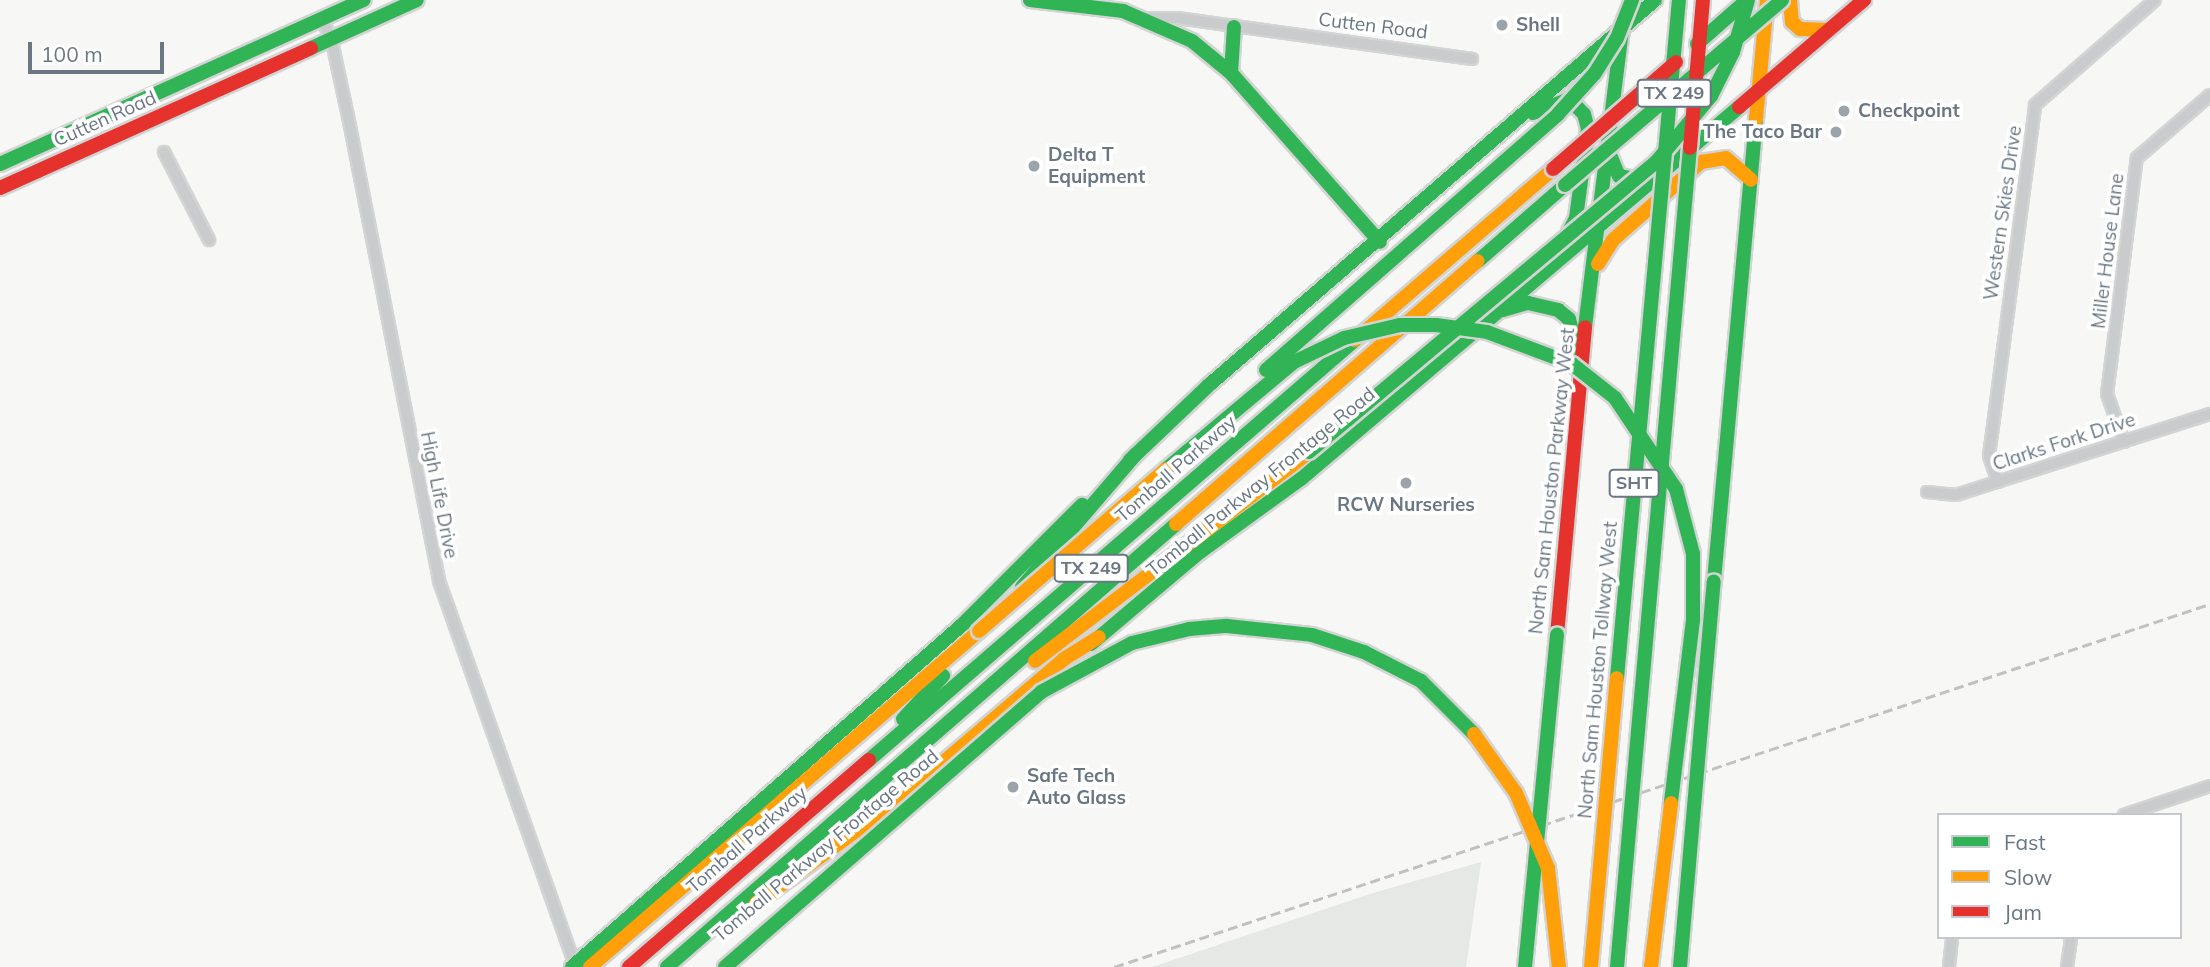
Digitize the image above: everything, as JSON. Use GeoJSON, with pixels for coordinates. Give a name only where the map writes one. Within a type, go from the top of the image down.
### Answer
{"type":"FeatureCollection","features":[{"type":"Feature","properties":{"kind":"main road","name":"Cutten Road"},"geometry":{"type":"LineString","coordinates":[[0,164],[364,0]]}},
{"type":"Feature","properties":{"kind":"main road","name":"Cutten Road"},"geometry":{"type":"LineString","coordinates":[[0,188],[417,0]]}},
{"type":"Feature","properties":{"kind":"main road","name":"Cutten Road"},"geometry":{"type":"LineString","coordinates":[[1030,0],[1123,11],[1192,41],[1231,73],[1380,242]]}},
{"type":"Feature","properties":{"kind":"main road","name":"North Sam Houston Parkway West"},"geometry":{"type":"LineString","coordinates":[[1525,967],[1578,382],[1594,271],[1622,29],[1629,0]]}},
{"type":"Feature","properties":{"kind":"main road"},"geometry":{"type":"LineString","coordinates":[[979,631],[997,607],[1055,554],[1558,114],[1595,73],[1617,38],[1629,0]]}},
{"type":"Feature","properties":{"kind":"main road"},"geometry":{"type":"LineString","coordinates":[[579,966],[962,625],[1209,385],[1380,242],[1656,0]]}},
{"type":"Feature","properties":{"kind":"main road","name":"North Sam Houston Tollway West"},"geometry":{"type":"LineString","coordinates":[[1591,967],[1679,0]]}},
{"type":"Feature","properties":{"kind":"main road","name":"SHT"},"geometry":{"type":"LineString","coordinates":[[1617,967],[1703,0]]}},
{"type":"Feature","properties":{"kind":"main road"},"geometry":{"type":"LineString","coordinates":[[891,772],[1309,452],[1657,161],[1711,96],[1732,52],[1747,0]]}},
{"type":"Feature","properties":{"kind":"main road","name":"Tomball Parkway"},"geometry":{"type":"LineString","coordinates":[[629,967],[1747,0]]}},
{"type":"Feature","properties":{"kind":"main road"},"geometry":{"type":"LineString","coordinates":[[1680,967],[1768,0]]}},
{"type":"Feature","properties":{"kind":"main road","name":"TX 249"},"geometry":{"type":"LineString","coordinates":[[667,967],[1565,185],[1782,0]]}},
{"type":"Feature","properties":{"kind":"main road"},"geometry":{"type":"LineString","coordinates":[[1790,0],[1792,22],[1800,29],[1829,30]]}},
{"type":"Feature","properties":{"kind":"main road","name":"Tomball Parkway Frontage Road"},"geometry":{"type":"LineString","coordinates":[[714,967],[1200,552],[1301,479],[1864,0]]}},
{"type":"Feature","properties":{"kind":"main road"},"geometry":{"type":"LineString","coordinates":[[1231,73],[1234,27]]}},
{"type":"Feature","properties":{"kind":"main road"},"geometry":{"type":"LineString","coordinates":[[171,87],[179,107]]}},
{"type":"Feature","properties":{"kind":"main road"},"geometry":{"type":"LineString","coordinates":[[1516,121],[1569,99],[1578,103],[1588,129],[1576,218],[1539,277]]}},
{"type":"Feature","properties":{"kind":"main road"},"geometry":{"type":"LineString","coordinates":[[1609,144],[1619,176],[1638,181],[1657,174]]}},
{"type":"Feature","properties":{"kind":"main road"},"geometry":{"type":"LineString","coordinates":[[1594,271],[1612,240],[1701,162],[1726,158],[1751,180]]}},
{"type":"Feature","properties":{"kind":"main road"},"geometry":{"type":"LineString","coordinates":[[1499,311],[1528,303],[1558,310],[1576,336],[1578,382]]}},
{"type":"Feature","properties":{"kind":"main road"},"geometry":{"type":"LineString","coordinates":[[579,966],[979,631],[1248,398],[1294,362],[1344,338],[1400,325],[1436,325],[1487,332],[1572,364],[1615,398],[1676,489],[1693,554],[1693,620],[1651,967]]}},
{"type":"Feature","properties":{"kind":"main road"},"geometry":{"type":"LineString","coordinates":[[878,752],[909,710],[967,651],[1136,454]]}},
{"type":"Feature","properties":{"kind":"main road"},"geometry":{"type":"LineString","coordinates":[[724,967],[1041,692],[1082,666],[1132,643],[1189,629],[1227,626],[1312,635],[1364,652],[1421,681],[1472,731],[1516,793],[1548,868],[1556,909],[1559,967]]}},
{"type":"Feature","properties":{"kind":"main road"},"geometry":{"type":"LineString","coordinates":[[667,967],[899,800],[1063,659],[1099,637]]}},
{"type":"Feature","properties":{"kind":"street","name":"Western Skies Drive"},"geometry":{"type":"LineString","coordinates":[[1998,482],[1989,456],[2035,105],[2155,0]]}},
{"type":"Feature","properties":{"kind":"street","name":"Cutten Road"},"geometry":{"type":"LineString","coordinates":[[1143,18],[1234,27],[1472,59]]}},
{"type":"Feature","properties":{"kind":"street","name":"High Life Drive"},"geometry":{"type":"LineString","coordinates":[[321,19],[331,37],[439,581],[579,966]]}},
{"type":"Feature","properties":{"kind":"street","name":"Miller House Lane"},"geometry":{"type":"LineString","coordinates":[[2124,442],[2107,394],[2137,158],[2210,95]]}},
{"type":"Feature","properties":{"kind":"street"},"geometry":{"type":"LineString","coordinates":[[164,152],[209,240]]}},
{"type":"Feature","properties":{"kind":"street","name":"Clarks Fork Drive"},"geometry":{"type":"LineString","coordinates":[[1927,492],[1956,495],[2210,414]]}},
{"type":"Feature","properties":{"kind":"street"},"geometry":{"type":"LineString","coordinates":[[2130,813],[2210,786]]}},
{"type":"Feature","properties":{"kind":"street"},"geometry":{"type":"LineString","coordinates":[[1949,967],[1952,939]]}},
{"type":"Feature","properties":{"kind":"street"},"geometry":{"type":"LineString","coordinates":[[2067,967],[2071,939]]}},
{"type":"Feature","properties":{"kind":"shaded area"},"geometry":{"type":"Polygon","coordinates":[[[1481,862],[1466,967],[1152,967],[1373,893],[1481,862]]]}},
{"type":"Feature","properties":{"kind":"railway"},"geometry":{"type":"LineString","coordinates":[[1114,967],[2210,604]]}},
{"type":"Feature","properties":{"kind":"traffic: fast"},"geometry":{"type":"LineString","coordinates":[[0,164],[364,0]]}},
{"type":"Feature","properties":{"kind":"traffic: fast"},"geometry":{"type":"LineString","coordinates":[[311,48],[417,0]]}},
{"type":"Feature","properties":{"kind":"traffic: fast"},"geometry":{"type":"LineString","coordinates":[[1030,0],[1123,11],[1192,41],[1231,73],[1380,242]]}},
{"type":"Feature","properties":{"kind":"traffic: fast"},"geometry":{"type":"LineString","coordinates":[[1266,370],[1558,114],[1595,73],[1617,38],[1632,0]]}},
{"type":"Feature","properties":{"kind":"traffic: fast"},"geometry":{"type":"LineString","coordinates":[[1130,460],[1209,385],[1655,0]]}},
{"type":"Feature","properties":{"kind":"traffic: fast"},"geometry":{"type":"LineString","coordinates":[[1617,678],[1679,0]]}},
{"type":"Feature","properties":{"kind":"traffic: fast"},"geometry":{"type":"LineString","coordinates":[[1697,44],[1747,0]]}},
{"type":"Feature","properties":{"kind":"traffic: fast"},"geometry":{"type":"LineString","coordinates":[[1309,452],[1657,161],[1711,96],[1733,52],[1748,0]]}},
{"type":"Feature","properties":{"kind":"traffic: fast"},"geometry":{"type":"LineString","coordinates":[[1565,185],[1782,0]]}},
{"type":"Feature","properties":{"kind":"traffic: fast"},"geometry":{"type":"LineString","coordinates":[[1231,73],[1234,27]]}},
{"type":"Feature","properties":{"kind":"traffic: fast"},"geometry":{"type":"LineString","coordinates":[[1585,327],[1622,31]]}},
{"type":"Feature","properties":{"kind":"traffic: fast"},"geometry":{"type":"LineString","coordinates":[[1533,113],[1569,99],[1584,114],[1588,129],[1576,218],[1569,232]]}},
{"type":"Feature","properties":{"kind":"traffic: fast"},"geometry":{"type":"LineString","coordinates":[[1091,644],[1200,552],[1301,479],[1739,107]]}},
{"type":"Feature","properties":{"kind":"traffic: fast"},"geometry":{"type":"LineString","coordinates":[[1714,581],[1756,119]]}},
{"type":"Feature","properties":{"kind":"traffic: fast"},"geometry":{"type":"LineString","coordinates":[[1617,967],[1690,148]]}},
{"type":"Feature","properties":{"kind":"traffic: fast"},"geometry":{"type":"LineString","coordinates":[[1610,155],[1619,176],[1641,180]]}},
{"type":"Feature","properties":{"kind":"traffic: fast"},"geometry":{"type":"LineString","coordinates":[[1478,261],[1565,185]]}},
{"type":"Feature","properties":{"kind":"traffic: fast"},"geometry":{"type":"LineString","coordinates":[[1503,310],[1528,303],[1558,310],[1569,319],[1577,352]]}},
{"type":"Feature","properties":{"kind":"traffic: fast"},"geometry":{"type":"LineString","coordinates":[[1166,469],[1294,362],[1344,338],[1400,325],[1436,325],[1487,332],[1572,364],[1615,398],[1676,489],[1693,554],[1693,620],[1671,803]]}},
{"type":"Feature","properties":{"kind":"traffic: fast"},"geometry":{"type":"LineString","coordinates":[[869,760],[1355,340]]}},
{"type":"Feature","properties":{"kind":"traffic: fast"},"geometry":{"type":"LineString","coordinates":[[1022,587],[1136,454]]}},
{"type":"Feature","properties":{"kind":"traffic: fast"},"geometry":{"type":"LineString","coordinates":[[572,967],[962,625],[1082,505]]}},
{"type":"Feature","properties":{"kind":"traffic: fast"},"geometry":{"type":"LineString","coordinates":[[667,967],[1176,524]]}},
{"type":"Feature","properties":{"kind":"traffic: fast"},"geometry":{"type":"LineString","coordinates":[[1680,967],[1714,581]]}},
{"type":"Feature","properties":{"kind":"traffic: fast"},"geometry":{"type":"LineString","coordinates":[[725,967],[1041,692],[1132,643],[1189,629],[1227,626],[1312,635],[1364,652],[1421,681],[1474,734]]}},
{"type":"Feature","properties":{"kind":"traffic: fast"},"geometry":{"type":"LineString","coordinates":[[1525,967],[1557,635]]}},
{"type":"Feature","properties":{"kind":"traffic: fast"},"geometry":{"type":"LineString","coordinates":[[903,719],[943,676]]}},
{"type":"Feature","properties":{"kind":"traffic: slow"},"geometry":{"type":"LineString","coordinates":[[1756,119],[1767,0]]}},
{"type":"Feature","properties":{"kind":"traffic: slow"},"geometry":{"type":"LineString","coordinates":[[1790,0],[1792,22],[1800,29],[1828,30]]}},
{"type":"Feature","properties":{"kind":"traffic: slow"},"geometry":{"type":"LineString","coordinates":[[1598,264],[1613,240],[1701,162],[1726,158],[1751,180]]}},
{"type":"Feature","properties":{"kind":"traffic: slow"},"geometry":{"type":"LineString","coordinates":[[1355,340],[1553,169]]}},
{"type":"Feature","properties":{"kind":"traffic: slow"},"geometry":{"type":"LineString","coordinates":[[1176,524],[1478,261]]}},
{"type":"Feature","properties":{"kind":"traffic: slow"},"geometry":{"type":"LineString","coordinates":[[1035,661],[1309,452]]}},
{"type":"Feature","properties":{"kind":"traffic: slow"},"geometry":{"type":"LineString","coordinates":[[979,631],[1166,469]]}},
{"type":"Feature","properties":{"kind":"traffic: slow"},"geometry":{"type":"LineString","coordinates":[[590,967],[979,631]]}},
{"type":"Feature","properties":{"kind":"traffic: slow"},"geometry":{"type":"LineString","coordinates":[[756,903],[899,800],[1064,659],[1099,637]]}},
{"type":"Feature","properties":{"kind":"traffic: slow"},"geometry":{"type":"LineString","coordinates":[[1591,967],[1617,678]]}},
{"type":"Feature","properties":{"kind":"traffic: slow"},"geometry":{"type":"LineString","coordinates":[[1474,734],[1516,793],[1548,868],[1559,967]]}},
{"type":"Feature","properties":{"kind":"traffic: slow"},"geometry":{"type":"LineString","coordinates":[[1651,967],[1671,803]]}},
{"type":"Feature","properties":{"kind":"traffic: jam"},"geometry":{"type":"LineString","coordinates":[[1690,148],[1703,0]]}},
{"type":"Feature","properties":{"kind":"traffic: jam"},"geometry":{"type":"LineString","coordinates":[[1739,107],[1864,0]]}},
{"type":"Feature","properties":{"kind":"traffic: jam"},"geometry":{"type":"LineString","coordinates":[[0,188],[311,48]]}},
{"type":"Feature","properties":{"kind":"traffic: jam"},"geometry":{"type":"LineString","coordinates":[[1553,169],[1676,62]]}},
{"type":"Feature","properties":{"kind":"traffic: jam"},"geometry":{"type":"LineString","coordinates":[[1557,635],[1585,327]]}},
{"type":"Feature","properties":{"kind":"traffic: jam"},"geometry":{"type":"LineString","coordinates":[[629,967],[869,760]]}},
{"type":"Feature","properties":{"kind":"place","name":"Shell"},"geometry":{"type":"Point","coordinates":[1502,25]}},
{"type":"Feature","properties":{"kind":"place","name":"Checkpoint"},"geometry":{"type":"Point","coordinates":[1844,111]}},
{"type":"Feature","properties":{"kind":"place","name":"The Taco Bar"},"geometry":{"type":"Point","coordinates":[1836,132]}},
{"type":"Feature","properties":{"kind":"place","name":"Delta T Equipment"},"geometry":{"type":"Point","coordinates":[1034,166]}},
{"type":"Feature","properties":{"kind":"place","name":"RCW Nurseries"},"geometry":{"type":"Point","coordinates":[1406,483]}},
{"type":"Feature","properties":{"kind":"place","name":"Safe Tech Auto Glass"},"geometry":{"type":"Point","coordinates":[1013,787]}}]}
